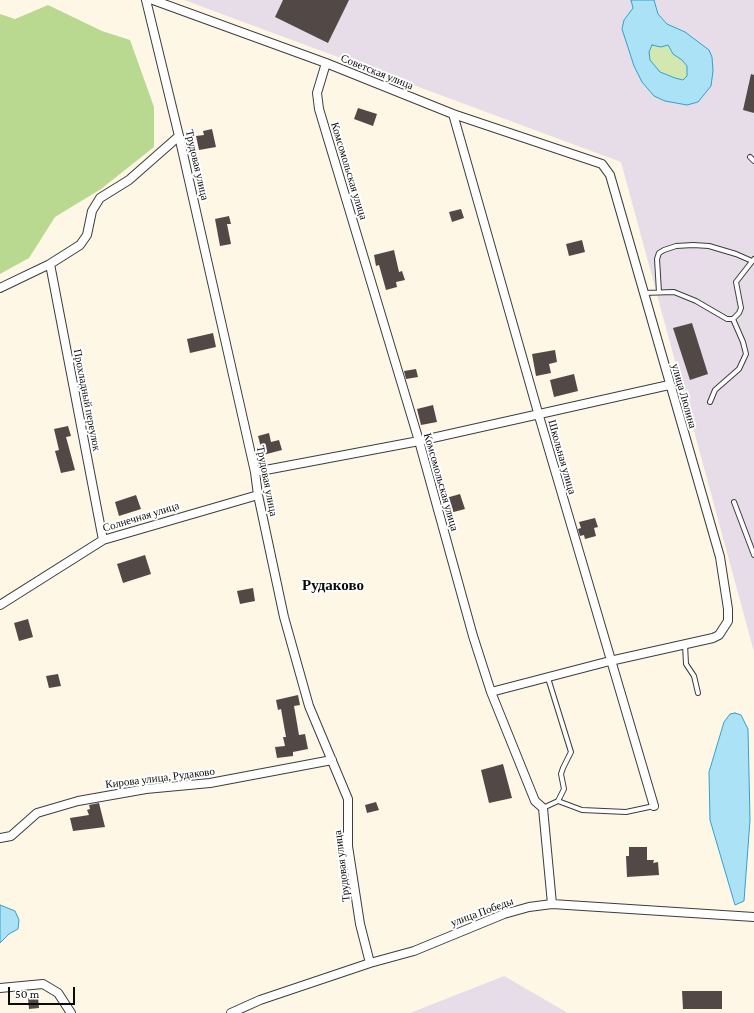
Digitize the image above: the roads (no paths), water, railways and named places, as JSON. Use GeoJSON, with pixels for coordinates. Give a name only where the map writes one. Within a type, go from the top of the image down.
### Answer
{"type":"FeatureCollection","features":[{"type":"Feature","properties":{"kind":"street","name":"Трудовая улица"},"geometry":{"type":"LineString","coordinates":[[146,0],[180,136],[255,472],[258,495],[284,617],[307,698],[348,799],[348,846],[360,924],[370,963]]}},
{"type":"Feature","properties":{"kind":"street","name":"Советская улица"},"geometry":{"type":"LineString","coordinates":[[153,0],[326,63],[452,114],[595,162]]}},
{"type":"Feature","properties":{"kind":"street","name":"Комсомольская улица"},"geometry":{"type":"LineString","coordinates":[[326,63],[317,93],[319,109],[419,441],[472,636],[491,692],[535,801],[543,808]]}},
{"type":"Feature","properties":{"kind":"street","name":"Школьная улица"},"geometry":{"type":"LineString","coordinates":[[452,114],[610,661],[654,806]]}},
{"type":"Feature","properties":{"kind":"street"},"geometry":{"type":"LineString","coordinates":[[0,288],[50,264],[80,245],[85,240],[92,211],[100,198],[129,180],[180,136]]}},
{"type":"Feature","properties":{"kind":"street","name":"улица Люлина"},"geometry":{"type":"LineString","coordinates":[[595,162],[602,164],[610,175],[669,385],[720,557],[728,609],[728,621],[720,635],[685,644]]}},
{"type":"Feature","properties":{"kind":"street","name":"Прохладный переулок"},"geometry":{"type":"LineString","coordinates":[[50,264],[103,540]]}},
{"type":"Feature","properties":{"kind":"street"},"geometry":{"type":"LineString","coordinates":[[255,472],[419,441],[539,416],[669,385]]}},
{"type":"Feature","properties":{"kind":"street","name":"Солнечная улица"},"geometry":{"type":"LineString","coordinates":[[0,605],[103,540],[258,495]]}},
{"type":"Feature","properties":{"kind":"street"},"geometry":{"type":"LineString","coordinates":[[491,692],[610,661],[685,644]]}},
{"type":"Feature","properties":{"kind":"street","name":"Кирова улица, Рудаково"},"geometry":{"type":"LineString","coordinates":[[0,838],[11,836],[37,813],[78,801],[146,789],[210,783],[332,760]]}},
{"type":"Feature","properties":{"kind":"street"},"geometry":{"type":"LineString","coordinates":[[543,808],[552,904]]}},
{"type":"Feature","properties":{"kind":"street","name":"улица Победы"},"geometry":{"type":"LineString","coordinates":[[231,1013],[260,1000],[370,963],[414,951],[504,914],[552,904],[754,917]]}},
{"type":"Feature","properties":{"kind":"street"},"geometry":{"type":"LineString","coordinates":[[0,988],[43,984],[58,993],[71,1013]]}},
{"type":"Feature","properties":{"kind":"lane"},"geometry":{"type":"LineString","coordinates":[[750,157],[754,161]]}},
{"type":"Feature","properties":{"kind":"lane"},"geometry":{"type":"LineString","coordinates":[[643,292],[659,292],[674,292],[686,296],[727,319],[733,318],[739,313],[741,308],[736,282],[753,260],[709,246],[676,246],[664,250],[659,254],[657,259],[659,292]]}},
{"type":"Feature","properties":{"kind":"lane"},"geometry":{"type":"LineString","coordinates":[[710,402],[715,390],[739,369],[746,354],[744,342],[733,318]]}},
{"type":"Feature","properties":{"kind":"lane"},"geometry":{"type":"LineString","coordinates":[[734,502],[754,555]]}},
{"type":"Feature","properties":{"kind":"lane"},"geometry":{"type":"LineString","coordinates":[[685,644],[686,664],[694,676],[698,693]]}},
{"type":"Feature","properties":{"kind":"lane"},"geometry":{"type":"LineString","coordinates":[[543,808],[558,801],[564,789],[561,774],[562,768],[571,752],[548,678]]}},
{"type":"Feature","properties":{"kind":"lane"},"geometry":{"type":"LineString","coordinates":[[558,801],[582,810],[626,812],[654,806]]}},
{"type":"Feature","properties":{"kind":"water"},"geometry":{"type":"Polygon","coordinates":[[[631,0],[654,0],[658,14],[667,24],[685,32],[709,50],[712,57],[713,71],[711,86],[698,102],[687,105],[665,101],[654,96],[642,82],[634,66],[622,29],[624,20],[633,8],[631,0]],[[652,45],[649,52],[650,60],[660,72],[683,80],[687,76],[687,66],[682,60],[673,54],[668,45],[661,47],[652,45]]]}},
{"type":"Feature","properties":{"kind":"water"},"geometry":{"type":"Polygon","coordinates":[[[735,713],[741,715],[748,729],[750,820],[744,901],[735,905],[710,820],[709,772],[724,722],[730,714],[735,713]]]}},
{"type":"Feature","properties":{"kind":"water"},"geometry":{"type":"Polygon","coordinates":[[[0,905],[15,911],[19,920],[18,929],[9,934],[0,943],[0,905]]]}},
{"type":"Feature","properties":{"kind":"district","name":"Рудаково"},"geometry":{"type":"Point","coordinates":[333,585]}}]}
